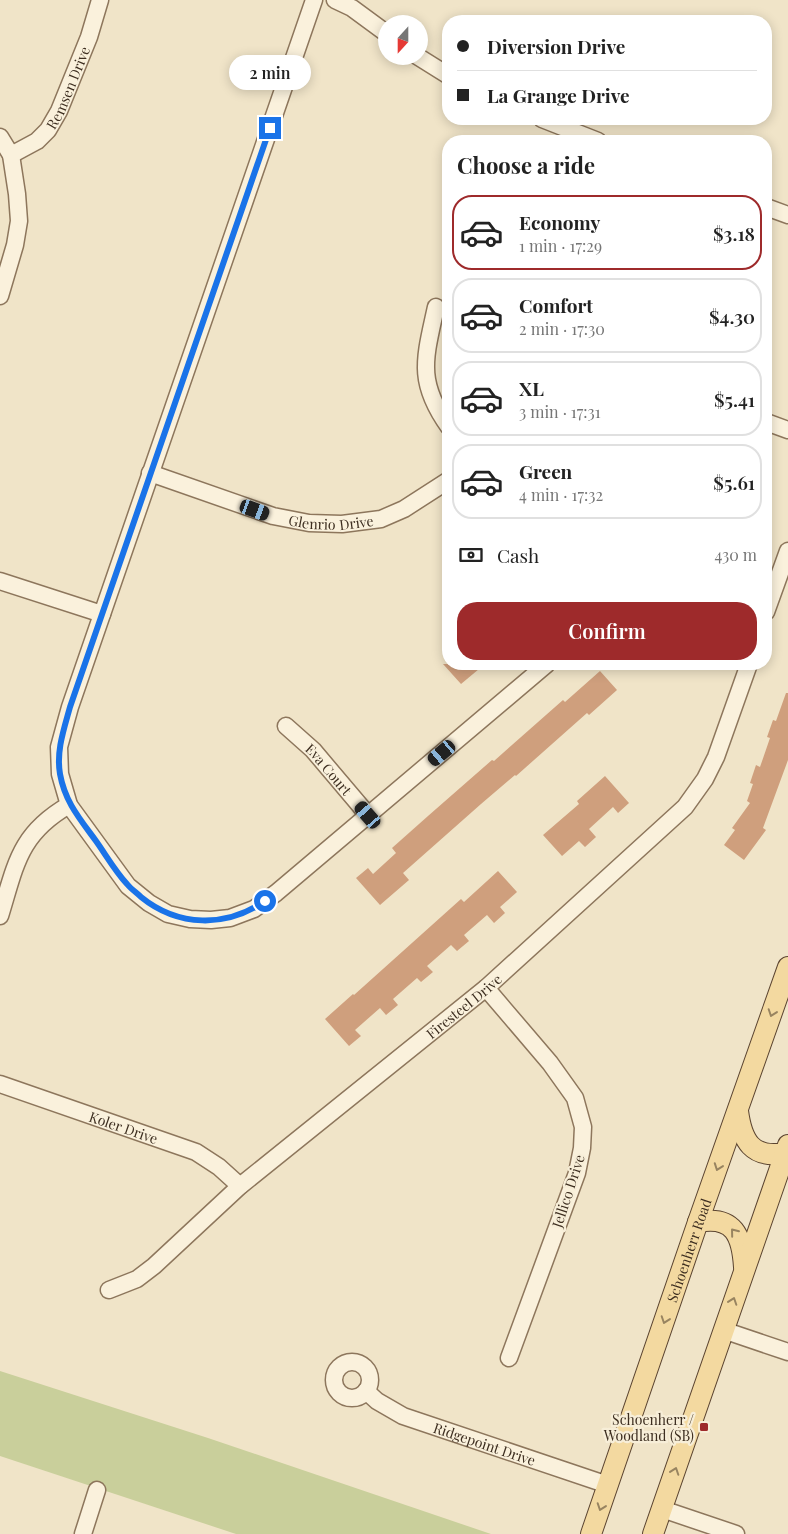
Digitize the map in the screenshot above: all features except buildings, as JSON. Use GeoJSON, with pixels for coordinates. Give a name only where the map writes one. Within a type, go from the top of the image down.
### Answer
{"type":"FeatureCollection","features":[{"type":"Feature","properties":{"kind":"main road","name":"Schoenherr Road"},"geometry":{"type":"LineString","coordinates":[[591,1534],[698,1222],[788,968]]}},
{"type":"Feature","properties":{"kind":"main road"},"geometry":{"type":"LineString","coordinates":[[738,1109],[743,1136],[756,1150],[767,1154],[787,1149]]}},
{"type":"Feature","properties":{"kind":"main road"},"geometry":{"type":"LineString","coordinates":[[653,1534],[787,1149]]}},
{"type":"Feature","properties":{"kind":"main road"},"geometry":{"type":"LineString","coordinates":[[698,1222],[718,1221],[734,1230],[743,1250],[744,1269]]}},
{"type":"Feature","properties":{"kind":"street","name":"Remsen Drive"},"geometry":{"type":"LineString","coordinates":[[11,155],[37,141],[48,130],[59,111],[89,36],[100,0]]}},
{"type":"Feature","properties":{"kind":"street"},"geometry":{"type":"LineString","coordinates":[[314,0],[70,707],[59,747],[60,774],[69,805],[128,886],[149,903],[168,914],[190,919],[230,918],[254,908],[276,893],[540,670]]}},
{"type":"Feature","properties":{"kind":"street"},"geometry":{"type":"LineString","coordinates":[[335,0],[352,8],[378,27]]}},
{"type":"Feature","properties":{"kind":"street"},"geometry":{"type":"LineString","coordinates":[[428,63],[442,72]]}},
{"type":"Feature","properties":{"kind":"street"},"geometry":{"type":"LineString","coordinates":[[557,125],[583,135]]}},
{"type":"Feature","properties":{"kind":"street"},"geometry":{"type":"LineString","coordinates":[[0,137],[11,155],[19,220],[15,245],[0,296]]}},
{"type":"Feature","properties":{"kind":"street"},"geometry":{"type":"LineString","coordinates":[[772,209],[788,215]]}},
{"type":"Feature","properties":{"kind":"street"},"geometry":{"type":"LineString","coordinates":[[436,307],[426,360],[426,376],[429,394],[442,418]]}},
{"type":"Feature","properties":{"kind":"street"},"geometry":{"type":"LineString","coordinates":[[772,424],[788,430]]}},
{"type":"Feature","properties":{"kind":"street","name":"Glenrio Drive"},"geometry":{"type":"LineString","coordinates":[[150,472],[273,516],[309,523],[326,524],[381,519],[404,509],[442,485]]}},
{"type":"Feature","properties":{"kind":"street"},"geometry":{"type":"LineString","coordinates":[[772,595],[788,550]]}},
{"type":"Feature","properties":{"kind":"street"},"geometry":{"type":"LineString","coordinates":[[0,582],[102,614]]}},
{"type":"Feature","properties":{"kind":"street","name":"Firesteel Drive"},"geometry":{"type":"LineString","coordinates":[[109,1290],[138,1279],[154,1266],[240,1186],[486,988],[686,807],[705,779],[716,757],[747,670]]}},
{"type":"Feature","properties":{"kind":"street","name":"Eva Court"},"geometry":{"type":"LineString","coordinates":[[286,726],[313,750],[368,815]]}},
{"type":"Feature","properties":{"kind":"street"},"geometry":{"type":"LineString","coordinates":[[0,916],[18,857],[28,838],[43,823],[69,805]]}},
{"type":"Feature","properties":{"kind":"street","name":"Jellico Drive"},"geometry":{"type":"LineString","coordinates":[[486,988],[550,1063],[575,1098],[583,1127],[582,1148],[577,1173],[509,1358]]}},
{"type":"Feature","properties":{"kind":"street","name":"Koler Drive"},"geometry":{"type":"LineString","coordinates":[[0,1084],[196,1152],[219,1167],[240,1186]]}},
{"type":"Feature","properties":{"kind":"street"},"geometry":{"type":"LineString","coordinates":[[723,1330],[788,1352]]}},
{"type":"Feature","properties":{"kind":"street","name":"Ridgepoint Drive"},"geometry":{"type":"LineString","coordinates":[[366,1391],[376,1401],[403,1416],[608,1486]]}},
{"type":"Feature","properties":{"kind":"street"},"geometry":{"type":"LineString","coordinates":[[83,1534],[98,1490]]}},
{"type":"Feature","properties":{"kind":"street"},"geometry":{"type":"LineString","coordinates":[[662,1509],[736,1534]]}},
{"type":"Feature","properties":{"kind":"green space"},"geometry":{"type":"Polygon","coordinates":[[[0,1371],[208,1438],[491,1534],[236,1534],[0,1456],[0,1371]]]}},
{"type":"Feature","properties":{"kind":"place","name":"Schoenherr / Woodland (SB)"},"geometry":{"type":"Point","coordinates":[704,1427]}},
{"type":"Feature","properties":{"kind":"route"},"geometry":{"type":"LineString","coordinates":[[265,901],[230,918],[210,920],[190,919],[168,914],[149,903],[128,886],[69,805],[60,774],[59,747],[70,707],[150,472],[270,128]]}}]}
